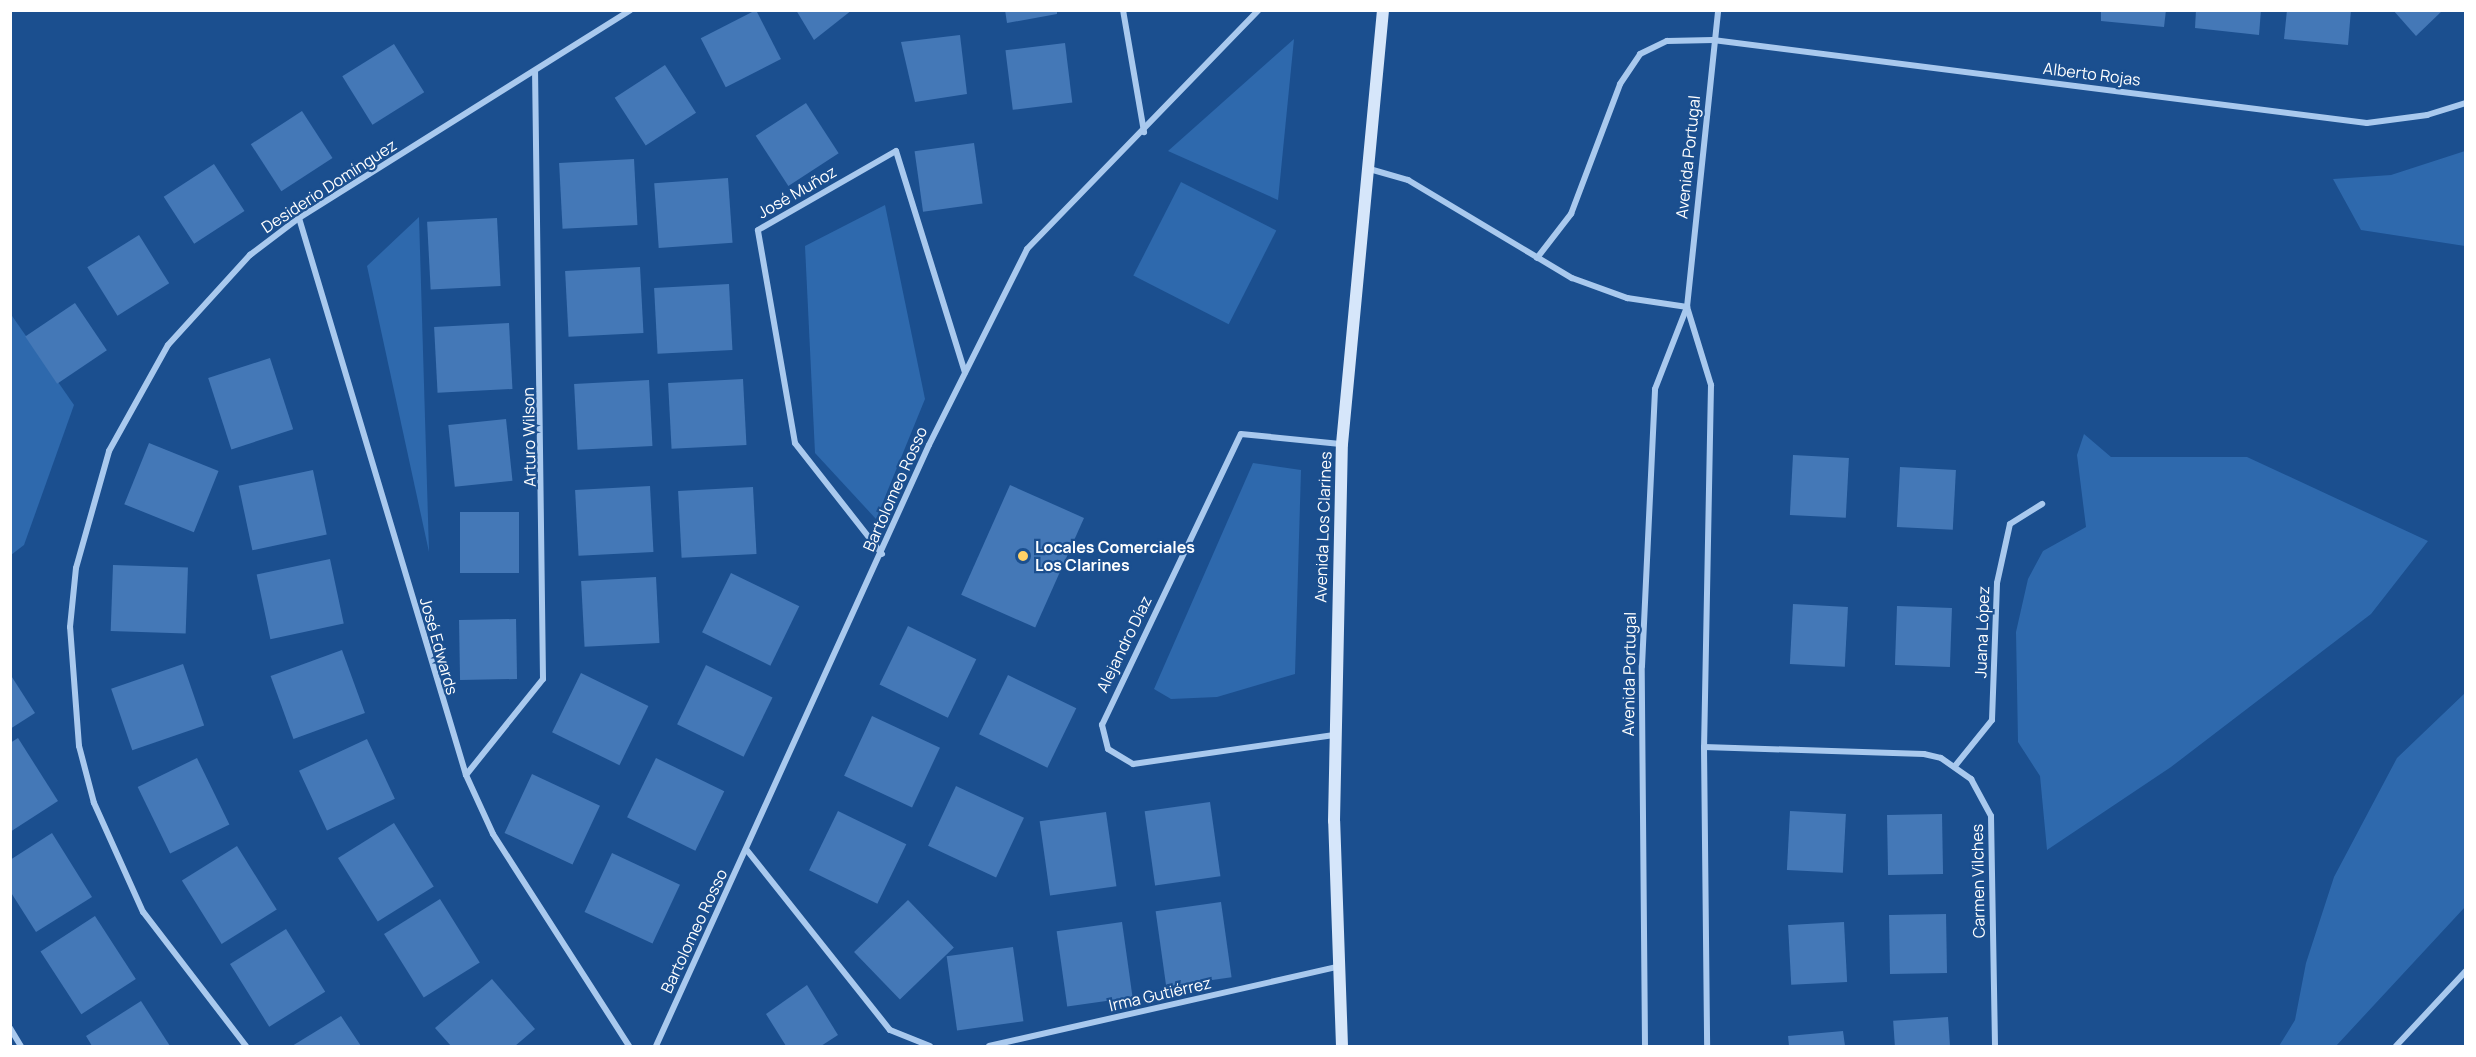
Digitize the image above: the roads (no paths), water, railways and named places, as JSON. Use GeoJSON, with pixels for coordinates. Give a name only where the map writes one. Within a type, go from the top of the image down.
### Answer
{"type":"FeatureCollection","features":[{"type":"Feature","properties":{"kind":"street","name":"Desiderio Domínguez"},"geometry":{"type":"LineString","coordinates":[[246,1047],[163,941],[116,859],[79,746],[70,627],[89,509],[136,396],[206,297],[299,218],[630,10]]}},
{"type":"Feature","properties":{"kind":"street"},"geometry":{"type":"LineString","coordinates":[[1123,10],[1144,132]]}},
{"type":"Feature","properties":{"kind":"street","name":"Bartolomeo Rosso"},"geometry":{"type":"LineString","coordinates":[[656,1047],[965,372],[1027,249],[1144,132],[1259,10]]}},
{"type":"Feature","properties":{"kind":"street","name":"Avenida Los Clarines"},"geometry":{"type":"LineString","coordinates":[[1342,1047],[1338,967],[1334,735],[1342,444],[1365,168],[1383,10]]}},
{"type":"Feature","properties":{"kind":"street","name":"Avenida Portugal"},"geometry":{"type":"LineString","coordinates":[[1645,1047],[1640,813],[1648,507],[1655,389],[1687,307],[1713,40],[1718,10]]}},
{"type":"Feature","properties":{"kind":"street","name":"Alberto Rojas"},"geometry":{"type":"LineString","coordinates":[[1537,258],[1571,214],[1620,84],[1640,54],[1667,41],[1713,40],[2367,123],[2427,116],[2466,103]]}},
{"type":"Feature","properties":{"kind":"street","name":"Arturo Wilson"},"geometry":{"type":"LineString","coordinates":[[466,775],[543,679],[535,71]]}},
{"type":"Feature","properties":{"kind":"street","name":"José Muñoz"},"geometry":{"type":"LineString","coordinates":[[882,554],[795,443],[758,230],[896,151],[965,372]]}},
{"type":"Feature","properties":{"kind":"street"},"geometry":{"type":"LineString","coordinates":[[1365,168],[1408,180],[1572,278],[1627,298],[1687,307]]}},
{"type":"Feature","properties":{"kind":"street","name":"José Edwards"},"geometry":{"type":"LineString","coordinates":[[299,218],[466,775],[493,834],[629,1047]]}},
{"type":"Feature","properties":{"kind":"street","name":"Avenida Portugal"},"geometry":{"type":"LineString","coordinates":[[1687,307],[1711,386],[1704,747],[1707,1047]]}},
{"type":"Feature","properties":{"kind":"street","name":"Alejandro Díaz"},"geometry":{"type":"LineString","coordinates":[[1334,735],[1133,764],[1108,750],[1102,725],[1241,434],[1342,444]]}},
{"type":"Feature","properties":{"kind":"street","name":"Juana López"},"geometry":{"type":"LineString","coordinates":[[1955,766],[1992,720],[1997,583],[2010,524],[2042,504]]}},
{"type":"Feature","properties":{"kind":"street","name":"Carmen Vilches"},"geometry":{"type":"LineString","coordinates":[[1704,747],[1916,753],[1955,766],[1971,779],[1991,816],[1995,1047]]}},
{"type":"Feature","properties":{"kind":"street"},"geometry":{"type":"LineString","coordinates":[[746,849],[890,1030],[930,1047]]}},
{"type":"Feature","properties":{"kind":"street","name":"Irma Gutiérrez"},"geometry":{"type":"LineString","coordinates":[[989,1047],[1338,967]]}},
{"type":"Feature","properties":{"kind":"street"},"geometry":{"type":"LineString","coordinates":[[2396,1047],[2466,971]]}},
{"type":"Feature","properties":{"kind":"street"},"geometry":{"type":"LineString","coordinates":[[10,1028],[21,1047]]}},
{"type":"Feature","properties":{"kind":"place","name":"Locales Comerciales Los Clarines"},"geometry":{"type":"Point","coordinates":[1023,556]}}]}
